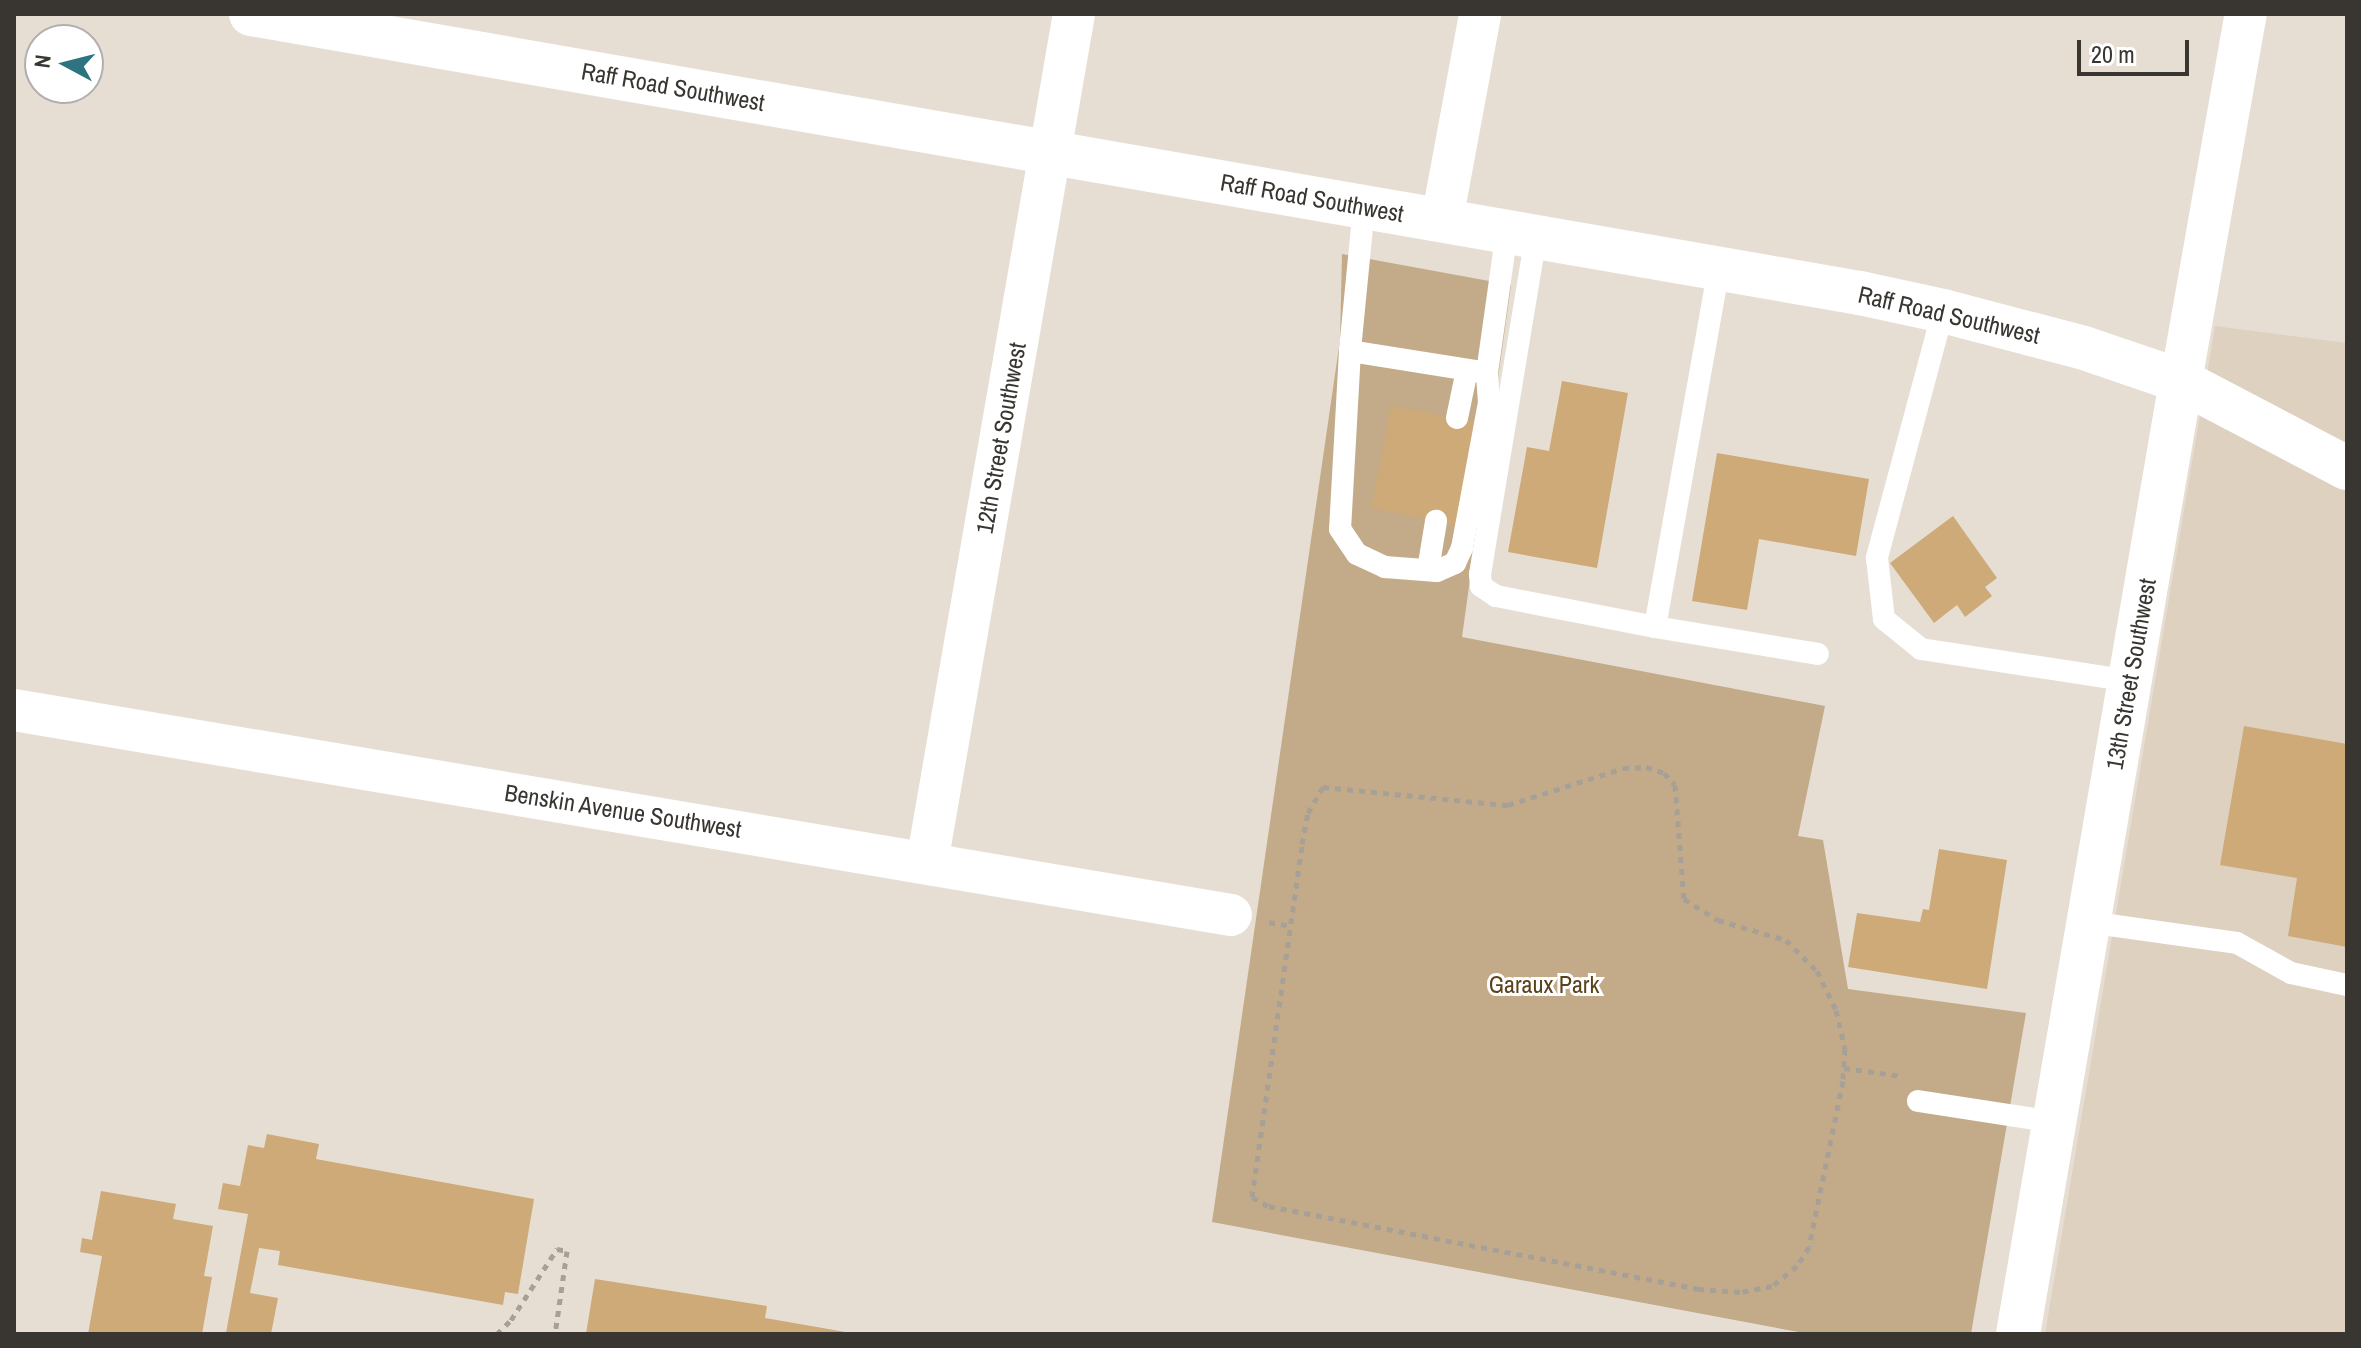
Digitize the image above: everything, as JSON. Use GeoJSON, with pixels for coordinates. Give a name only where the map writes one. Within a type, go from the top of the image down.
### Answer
{"type":"FeatureCollection","features":[{"type":"Feature","properties":{"kind":"main road","name":"Raff Road Southwest"},"geometry":{"type":"LineString","coordinates":[[251,14],[1719,268],[1943,311],[2084,348],[2181,381],[2347,468]]}},
{"type":"Feature","properties":{"kind":"main road","name":"13th Street Southwest"},"geometry":{"type":"LineString","coordinates":[[2018,1334],[2181,381]]}},
{"type":"Feature","properties":{"kind":"street","name":"12th Street Southwest"},"geometry":{"type":"LineString","coordinates":[[927,863],[1074,14]]}},
{"type":"Feature","properties":{"kind":"street"},"geometry":{"type":"LineString","coordinates":[[1442,220],[1480,14]]}},
{"type":"Feature","properties":{"kind":"street","name":"13th Street Southwest"},"geometry":{"type":"LineString","coordinates":[[2181,381],[2246,14]]}},
{"type":"Feature","properties":{"kind":"street","name":"Benskin Avenue Southwest"},"geometry":{"type":"LineString","coordinates":[[14,710],[1231,915]]}},
{"type":"Feature","properties":{"kind":"lane"},"geometry":{"type":"LineString","coordinates":[[1364,207],[1350,351],[1340,529],[1357,554],[1385,567],[1437,571],[1455,563],[1462,548],[1489,403],[1477,372]]}},
{"type":"Feature","properties":{"kind":"lane"},"geometry":{"type":"LineString","coordinates":[[1457,418],[1477,372],[1521,234]]}},
{"type":"Feature","properties":{"kind":"lane"},"geometry":{"type":"LineString","coordinates":[[1521,234],[1481,586],[1496,596],[1818,654]]}},
{"type":"Feature","properties":{"kind":"lane"},"geometry":{"type":"LineString","coordinates":[[1655,627],[1719,268]]}},
{"type":"Feature","properties":{"kind":"lane"},"geometry":{"type":"LineString","coordinates":[[1943,311],[1877,558],[1884,619],[1921,649],[2130,681]]}},
{"type":"Feature","properties":{"kind":"lane"},"geometry":{"type":"LineString","coordinates":[[1350,351],[1477,372]]}},
{"type":"Feature","properties":{"kind":"lane"},"geometry":{"type":"LineString","coordinates":[[1428,570],[1436,521]]}},
{"type":"Feature","properties":{"kind":"lane"},"geometry":{"type":"LineString","coordinates":[[2088,922],[2237,943],[2291,973],[2347,985]]}},
{"type":"Feature","properties":{"kind":"lane"},"geometry":{"type":"LineString","coordinates":[[1918,1101],[2054,1122]]}},
{"type":"Feature","properties":{"kind":"path"},"geometry":{"type":"LineString","coordinates":[[1646,767],[1664,773],[1675,785],[1684,899],[1718,920],[1786,940],[1817,971],[1836,1010],[1845,1049],[1844,1068],[1809,1247],[1797,1266],[1772,1286],[1740,1292],[1699,1289],[1268,1206],[1252,1197],[1302,844],[1308,813],[1323,787],[1508,805],[1623,768],[1646,767]]}},
{"type":"Feature","properties":{"kind":"path"},"geometry":{"type":"LineString","coordinates":[[1844,1068],[1905,1076]]}},
{"type":"Feature","properties":{"kind":"path"},"geometry":{"type":"LineString","coordinates":[[497,1334],[511,1320],[557,1249],[567,1251],[555,1334]]}},
{"type":"Feature","properties":{"kind":"shaded area"},"geometry":{"type":"Polygon","coordinates":[[[2215,326],[2347,343],[2347,1334],[2045,1334],[2215,326]]]}},
{"type":"Feature","properties":{"kind":"green space","name":"Garaux Park"},"geometry":{"type":"Polygon","coordinates":[[[1342,254],[1511,285],[1462,637],[1825,706],[1798,836],[1823,840],[1848,989],[2026,1013],[1971,1334],[1809,1334],[1212,1222],[1340,340],[1342,254]]]}},
{"type":"Feature","properties":{"kind":"building"},"geometry":{"type":"Polygon","coordinates":[[[1562,381],[1628,393],[1597,568],[1508,552],[1527,447],[1549,451],[1562,381]]]}},
{"type":"Feature","properties":{"kind":"building"},"geometry":{"type":"Polygon","coordinates":[[[1391,406],[1476,422],[1457,525],[1371,508],[1391,406]]]}},
{"type":"Feature","properties":{"kind":"building"},"geometry":{"type":"Polygon","coordinates":[[[1717,453],[1869,479],[1856,556],[1759,539],[1747,610],[1692,601],[1717,453]]]}},
{"type":"Feature","properties":{"kind":"building"},"geometry":{"type":"Polygon","coordinates":[[[1953,516],[1997,578],[1985,587],[1992,596],[1965,617],[1957,605],[1934,623],[1890,563],[1953,516]]]}},
{"type":"Feature","properties":{"kind":"building"},"geometry":{"type":"Polygon","coordinates":[[[2244,726],[2347,744],[2347,947],[2288,936],[2297,878],[2220,865],[2244,726]]]}},
{"type":"Feature","properties":{"kind":"building"},"geometry":{"type":"Polygon","coordinates":[[[1939,849],[2007,860],[1987,989],[1848,967],[1857,913],[1920,922],[1923,909],[1929,910],[1939,849]]]}},
{"type":"Feature","properties":{"kind":"building"},"geometry":{"type":"Polygon","coordinates":[[[267,1134],[319,1144],[316,1159],[534,1199],[518,1294],[505,1292],[503,1305],[278,1265],[280,1251],[259,1248],[250,1293],[278,1298],[271,1334],[226,1333],[248,1214],[218,1209],[223,1183],[240,1186],[248,1145],[264,1148],[267,1134]]]}},
{"type":"Feature","properties":{"kind":"building"},"geometry":{"type":"Polygon","coordinates":[[[101,1191],[176,1204],[173,1219],[213,1226],[204,1276],[212,1277],[202,1334],[88,1334],[102,1256],[80,1252],[82,1238],[92,1240],[101,1191]]]}},
{"type":"Feature","properties":{"kind":"building"},"geometry":{"type":"Polygon","coordinates":[[[595,1279],[767,1306],[765,1318],[857,1334],[586,1334],[595,1279]]]}}]}
